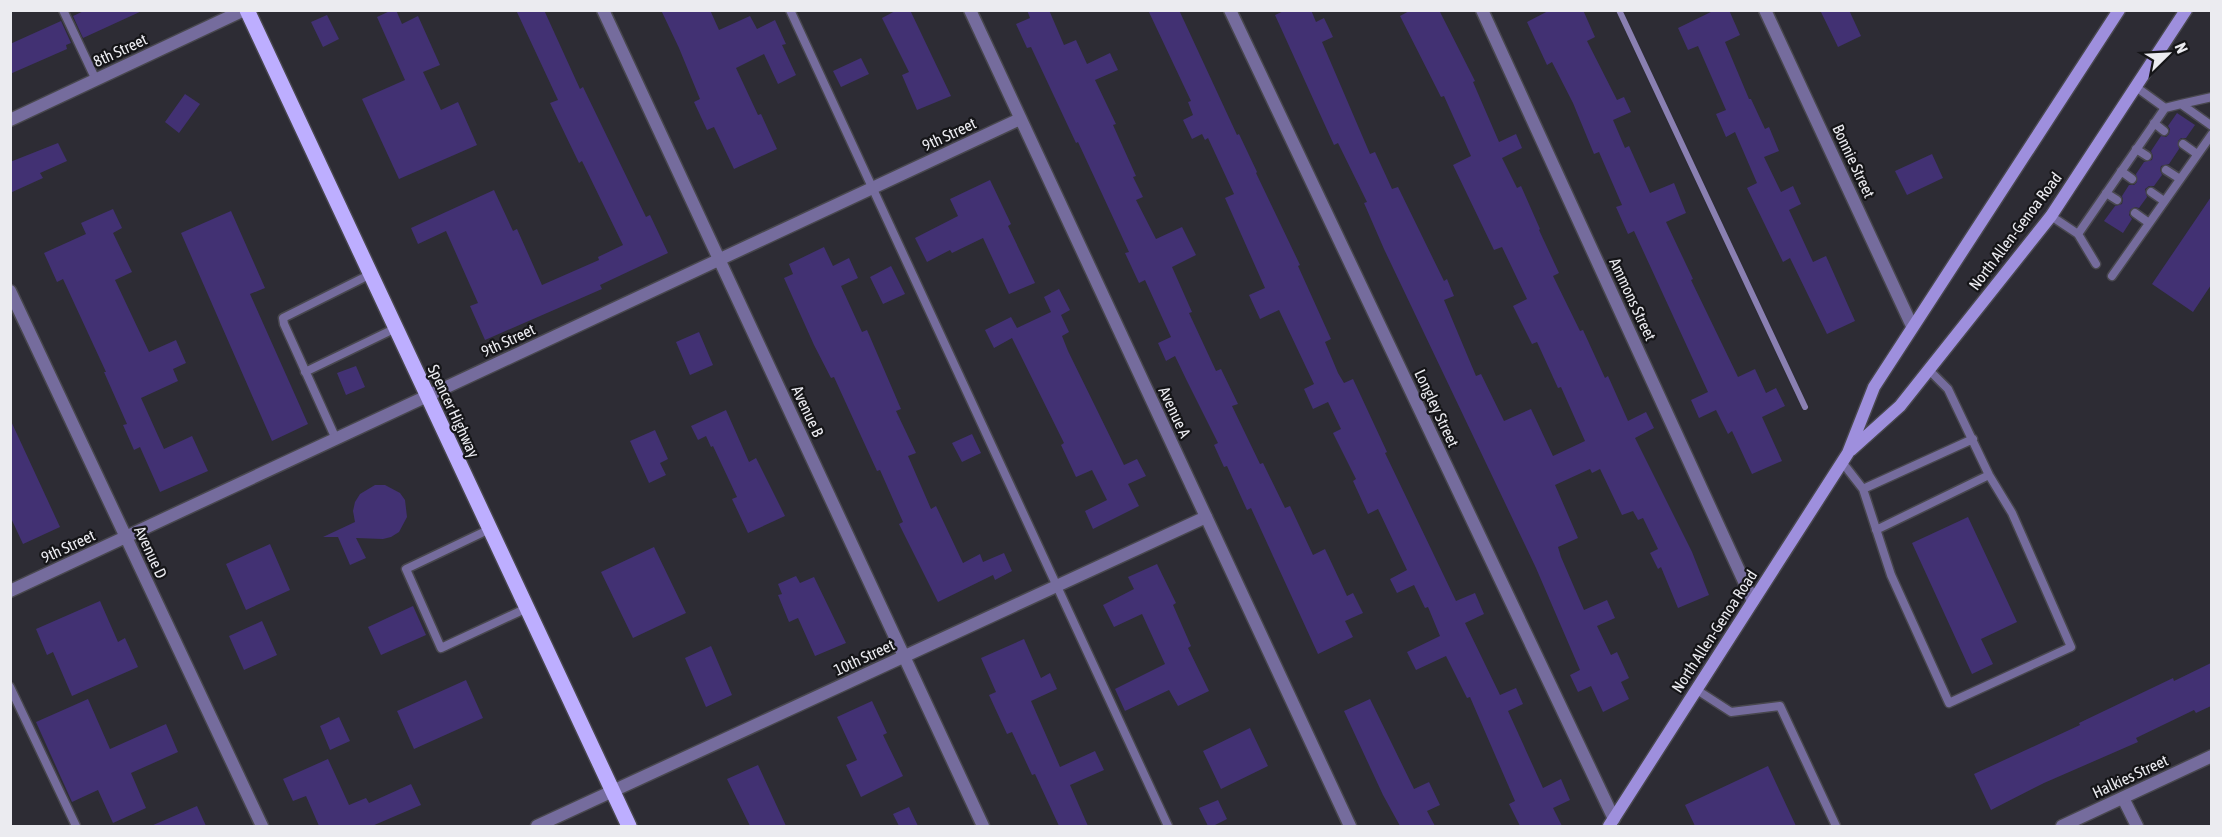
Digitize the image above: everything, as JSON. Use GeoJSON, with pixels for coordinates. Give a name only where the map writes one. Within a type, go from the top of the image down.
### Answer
{"type":"FeatureCollection","features":[{"type":"Feature","properties":{"kind":"main road","name":"Spencer Highway"},"geometry":{"type":"LineString","coordinates":[[246,10],[629,826]]}},
{"type":"Feature","properties":{"kind":"main road","name":"North Allen-Genoa Road"},"geometry":{"type":"LineString","coordinates":[[1612,823],[1845,457],[1874,387],[1912,326],[2119,10]]}},
{"type":"Feature","properties":{"kind":"main road","name":"North Allen-Genoa Road"},"geometry":{"type":"LineString","coordinates":[[1845,457],[1900,406],[2051,216],[2186,10]]}},
{"type":"Feature","properties":{"kind":"street","name":"8th Street"},"geometry":{"type":"LineString","coordinates":[[10,120],[246,10]]}},
{"type":"Feature","properties":{"kind":"street","name":"Avenue B"},"geometry":{"type":"LineString","coordinates":[[603,10],[983,826]]}},
{"type":"Feature","properties":{"kind":"street","name":"Avenue A"},"geometry":{"type":"LineString","coordinates":[[970,10],[1350,826]]}},
{"type":"Feature","properties":{"kind":"street","name":"Longley Street"},"geometry":{"type":"LineString","coordinates":[[1230,10],[1612,823]]}},
{"type":"Feature","properties":{"kind":"street","name":"Ammons Street"},"geometry":{"type":"LineString","coordinates":[[1482,10],[1753,601]]}},
{"type":"Feature","properties":{"kind":"street","name":"Bonnie Street"},"geometry":{"type":"LineString","coordinates":[[1765,10],[1912,326]]}},
{"type":"Feature","properties":{"kind":"street","name":"9th Street"},"geometry":{"type":"LineString","coordinates":[[10,591],[1020,119]]}},
{"type":"Feature","properties":{"kind":"street","name":"Avenue D"},"geometry":{"type":"LineString","coordinates":[[10,291],[262,826]]}},
{"type":"Feature","properties":{"kind":"street","name":"10th Street"},"geometry":{"type":"LineString","coordinates":[[538,826],[1206,517]]}},
{"type":"Feature","properties":{"kind":"street","name":"Halkies Street"},"geometry":{"type":"LineString","coordinates":[[2062,826],[2211,756]]}},
{"type":"Feature","properties":{"kind":"street"},"geometry":{"type":"LineString","coordinates":[[2123,798],[2137,826]]}},
{"type":"Feature","properties":{"kind":"lane"},"geometry":{"type":"LineString","coordinates":[[63,10],[96,80]]}},
{"type":"Feature","properties":{"kind":"lane"},"geometry":{"type":"LineString","coordinates":[[790,10],[1168,826]]}},
{"type":"Feature","properties":{"kind":"lane"},"geometry":{"type":"LineString","coordinates":[[2136,87],[2165,108]]}},
{"type":"Feature","properties":{"kind":"lane"},"geometry":{"type":"LineString","coordinates":[[2078,234],[2165,108],[2211,97]]}},
{"type":"Feature","properties":{"kind":"lane"},"geometry":{"type":"LineString","coordinates":[[2181,104],[2211,126]]}},
{"type":"Feature","properties":{"kind":"lane"},"geometry":{"type":"LineString","coordinates":[[2154,123],[2164,131]]}},
{"type":"Feature","properties":{"kind":"lane"},"geometry":{"type":"LineString","coordinates":[[2112,276],[2211,134]]}},
{"type":"Feature","properties":{"kind":"lane"},"geometry":{"type":"LineString","coordinates":[[2183,144],[2197,154]]}},
{"type":"Feature","properties":{"kind":"lane"},"geometry":{"type":"LineString","coordinates":[[2136,149],[2147,156]]}},
{"type":"Feature","properties":{"kind":"lane"},"geometry":{"type":"LineString","coordinates":[[2166,170],[2180,179]]}},
{"type":"Feature","properties":{"kind":"lane"},"geometry":{"type":"LineString","coordinates":[[2121,171],[2132,179]]}},
{"type":"Feature","properties":{"kind":"lane"},"geometry":{"type":"LineString","coordinates":[[2151,192],[2164,201]]}},
{"type":"Feature","properties":{"kind":"lane"},"geometry":{"type":"LineString","coordinates":[[2106,193],[2117,200]]}},
{"type":"Feature","properties":{"kind":"lane"},"geometry":{"type":"LineString","coordinates":[[2135,213],[2149,223]]}},
{"type":"Feature","properties":{"kind":"lane"},"geometry":{"type":"LineString","coordinates":[[2051,216],[2078,234],[2096,264]]}},
{"type":"Feature","properties":{"kind":"lane"},"geometry":{"type":"LineString","coordinates":[[336,439],[283,318],[371,274]]}},
{"type":"Feature","properties":{"kind":"lane"},"geometry":{"type":"LineString","coordinates":[[305,372],[396,328]]}},
{"type":"Feature","properties":{"kind":"lane"},"geometry":{"type":"LineString","coordinates":[[1845,457],[1863,489],[1891,575],[1950,703],[2071,647],[2012,513],[1989,475],[1948,389],[1929,370]]}},
{"type":"Feature","properties":{"kind":"lane"},"geometry":{"type":"LineString","coordinates":[[1863,489],[1973,439]]}},
{"type":"Feature","properties":{"kind":"lane"},"geometry":{"type":"LineString","coordinates":[[1876,530],[1989,475]]}},
{"type":"Feature","properties":{"kind":"lane"},"geometry":{"type":"LineString","coordinates":[[490,529],[406,569],[441,648],[527,608]]}},
{"type":"Feature","properties":{"kind":"lane"},"geometry":{"type":"LineString","coordinates":[[10,687],[76,826]]}},
{"type":"Feature","properties":{"kind":"lane"},"geometry":{"type":"LineString","coordinates":[[1696,690],[1731,712],[1780,705],[1836,826]]}},
{"type":"Feature","properties":{"kind":"building"},"geometry":{"type":"Polygon","coordinates":[[[86,10],[144,10],[83,38],[73,16],[86,10]]]}},
{"type":"Feature","properties":{"kind":"building"},"geometry":{"type":"Polygon","coordinates":[[[396,10],[402,24],[418,16],[440,65],[423,72],[441,110],[458,102],[477,145],[399,179],[362,99],[405,80],[377,17],[396,10]]]}},
{"type":"Feature","properties":{"kind":"building"},"geometry":{"type":"Polygon","coordinates":[[[516,10],[544,10],[580,89],[583,87],[646,217],[650,215],[668,253],[600,285],[602,289],[485,340],[470,306],[478,303],[446,231],[418,244],[411,228],[494,190],[513,231],[517,229],[542,285],[599,260],[598,257],[623,245],[582,161],[579,163],[550,103],[558,100],[516,10]]]}},
{"type":"Feature","properties":{"kind":"building"},"geometry":{"type":"Polygon","coordinates":[[[661,10],[710,10],[719,30],[750,16],[757,29],[775,20],[786,44],[782,45],[796,75],[778,84],[764,54],[736,68],[777,149],[734,169],[714,127],[707,130],[694,102],[700,99],[661,10]]]}},
{"type":"Feature","properties":{"kind":"building"},"geometry":{"type":"Polygon","coordinates":[[[897,10],[910,10],[951,96],[917,110],[902,75],[909,72],[882,18],[897,10]]]}},
{"type":"Feature","properties":{"kind":"building"},"geometry":{"type":"Polygon","coordinates":[[[1027,10],[1049,10],[1064,45],[1076,40],[1087,64],[1110,53],[1118,70],[1095,80],[1116,124],[1113,125],[1136,176],[1133,177],[1143,197],[1136,200],[1156,239],[1182,227],[1196,255],[1172,267],[1192,312],[1189,313],[1216,371],[1221,369],[1238,404],[1232,406],[1260,464],[1263,463],[1285,508],[1290,506],[1313,555],[1325,549],[1347,596],[1353,593],[1363,613],[1345,621],[1353,637],[1318,654],[1251,508],[1247,510],[1227,466],[1224,467],[1214,445],[1218,443],[1175,356],[1166,361],[1158,343],[1171,337],[1145,280],[1139,283],[1125,253],[1129,252],[1078,142],[1076,143],[1031,47],[1027,48],[1016,24],[1030,18],[1027,10]]]}},
{"type":"Feature","properties":{"kind":"building"},"geometry":{"type":"Polygon","coordinates":[[[1148,10],[1179,10],[1300,265],[1298,266],[1331,339],[1325,342],[1338,373],[1344,383],[1353,379],[1387,452],[1385,453],[1456,601],[1475,593],[1484,614],[1465,623],[1500,695],[1516,688],[1523,704],[1508,711],[1543,788],[1561,779],[1570,800],[1553,808],[1562,826],[1520,826],[1509,804],[1515,801],[1470,697],[1467,698],[1446,656],[1416,670],[1407,652],[1440,636],[1428,607],[1425,608],[1414,585],[1397,593],[1390,579],[1407,570],[1378,509],[1368,514],[1353,481],[1356,479],[1333,433],[1341,429],[1328,402],[1313,409],[1304,389],[1314,384],[1279,310],[1260,319],[1249,295],[1265,288],[1225,198],[1234,194],[1208,138],[1205,140],[1202,134],[1192,139],[1183,120],[1193,115],[1188,102],[1191,101],[1148,10]]]}},
{"type":"Feature","properties":{"kind":"building"},"geometry":{"type":"Polygon","coordinates":[[[1286,10],[1311,10],[1316,22],[1324,18],[1333,37],[1322,42],[1370,154],[1375,152],[1392,189],[1398,187],[1444,281],[1447,279],[1454,296],[1444,300],[1476,376],[1481,374],[1504,421],[1531,409],[1553,456],[1585,441],[1561,387],[1558,388],[1537,342],[1532,344],[1513,306],[1527,299],[1502,247],[1494,250],[1453,165],[1471,156],[1444,96],[1441,97],[1400,16],[1411,10],[1439,10],[1475,81],[1473,82],[1499,142],[1516,134],[1522,148],[1502,158],[1517,188],[1521,186],[1559,273],[1553,276],[1580,331],[1583,330],[1605,378],[1608,376],[1628,421],[1646,412],[1654,428],[1635,438],[1692,552],[1709,595],[1678,608],[1661,567],[1658,569],[1650,553],[1658,549],[1643,518],[1638,520],[1633,511],[1622,515],[1600,469],[1592,473],[1590,469],[1555,485],[1578,538],[1558,547],[1561,557],[1584,610],[1607,600],[1615,618],[1597,626],[1611,655],[1617,652],[1629,678],[1621,682],[1629,699],[1603,712],[1591,686],[1578,692],[1570,675],[1580,670],[1536,568],[1384,249],[1364,203],[1367,202],[1338,143],[1334,145],[1275,15],[1286,10]]]}},
{"type":"Feature","properties":{"kind":"building"},"geometry":{"type":"Polygon","coordinates":[[[1550,10],[1583,10],[1595,37],[1587,41],[1617,100],[1624,97],[1631,112],[1613,120],[1625,148],[1629,146],[1650,193],[1674,183],[1686,213],[1666,222],[1738,377],[1755,369],[1766,393],[1776,388],[1785,406],[1762,417],[1782,461],[1752,474],[1732,431],[1728,434],[1716,410],[1699,418],[1691,400],[1708,392],[1634,231],[1628,234],[1616,207],[1622,205],[1599,152],[1594,154],[1573,103],[1552,62],[1547,65],[1527,22],[1550,10]]]}},
{"type":"Feature","properties":{"kind":"building"},"geometry":{"type":"Polygon","coordinates":[[[1715,10],[1729,10],[1740,35],[1725,42],[1749,99],[1765,129],[1769,127],[1779,151],[1764,157],[1781,192],[1793,186],[1801,204],[1789,210],[1813,262],[1826,256],[1855,321],[1827,334],[1790,258],[1783,262],[1747,188],[1757,183],[1735,132],[1726,137],[1716,114],[1726,110],[1698,46],[1688,50],[1678,28],[1715,10]]]}},
{"type":"Feature","properties":{"kind":"building"},"geometry":{"type":"Polygon","coordinates":[[[1820,10],[1849,10],[1861,36],[1838,47],[1820,10]]]}},
{"type":"Feature","properties":{"kind":"building"},"geometry":{"type":"Polygon","coordinates":[[[327,15],[339,39],[323,47],[311,22],[327,15]]]}},
{"type":"Feature","properties":{"kind":"building"},"geometry":{"type":"Polygon","coordinates":[[[61,21],[71,43],[66,45],[67,49],[10,74],[10,44],[61,21]]]}},
{"type":"Feature","properties":{"kind":"building"},"geometry":{"type":"Polygon","coordinates":[[[861,58],[869,74],[841,87],[833,71],[861,58]]]}},
{"type":"Feature","properties":{"kind":"building"},"geometry":{"type":"Polygon","coordinates":[[[185,94],[200,104],[179,133],[165,122],[185,94]]]}},
{"type":"Feature","properties":{"kind":"building"},"geometry":{"type":"Polygon","coordinates":[[[2177,113],[2195,125],[2186,138],[2178,141],[2179,149],[2169,164],[2161,166],[2162,175],[2154,186],[2145,189],[2147,197],[2139,208],[2135,207],[2130,210],[2129,215],[2132,219],[2123,233],[2104,221],[2115,206],[2122,204],[2122,196],[2129,185],[2137,182],[2136,174],[2144,162],[2152,160],[2151,151],[2161,136],[2166,137],[2169,134],[2168,126],[2177,113]]]}},
{"type":"Feature","properties":{"kind":"building"},"geometry":{"type":"Polygon","coordinates":[[[58,143],[67,161],[40,173],[43,178],[10,193],[10,162],[58,143]]]}},
{"type":"Feature","properties":{"kind":"building"},"geometry":{"type":"Polygon","coordinates":[[[1932,154],[1943,178],[1907,195],[1895,171],[1932,154]]]}},
{"type":"Feature","properties":{"kind":"building"},"geometry":{"type":"Polygon","coordinates":[[[990,180],[1011,224],[1008,226],[1035,283],[1009,294],[983,238],[952,253],[950,250],[927,262],[915,238],[958,216],[950,199],[990,180]]]}},
{"type":"Feature","properties":{"kind":"building"},"geometry":{"type":"Polygon","coordinates":[[[2211,197],[2211,285],[2193,312],[2152,284],[2211,197]]]}},
{"type":"Feature","properties":{"kind":"building"},"geometry":{"type":"Polygon","coordinates":[[[113,209],[122,228],[113,233],[132,272],[115,280],[149,352],[176,340],[186,363],[173,369],[178,381],[141,398],[164,449],[192,436],[208,471],[160,492],[140,447],[134,450],[123,425],[127,424],[104,372],[106,372],[63,279],[57,282],[44,253],[86,234],[81,223],[113,209]]]}},
{"type":"Feature","properties":{"kind":"building"},"geometry":{"type":"Polygon","coordinates":[[[231,211],[265,288],[250,294],[308,424],[272,441],[181,233],[231,211]]]}},
{"type":"Feature","properties":{"kind":"building"},"geometry":{"type":"Polygon","coordinates":[[[824,247],[833,266],[849,258],[858,278],[841,286],[862,332],[867,330],[901,409],[896,411],[916,453],[908,456],[931,509],[936,506],[963,563],[980,554],[983,562],[1004,553],[1012,571],[995,580],[993,575],[938,602],[899,524],[903,522],[880,470],[877,471],[834,377],[831,378],[814,345],[784,278],[793,274],[789,264],[824,247]]]}},
{"type":"Feature","properties":{"kind":"building"},"geometry":{"type":"Polygon","coordinates":[[[891,266],[905,294],[883,304],[870,277],[891,266]]]}},
{"type":"Feature","properties":{"kind":"building"},"geometry":{"type":"Polygon","coordinates":[[[1059,289],[1070,310],[1061,315],[1069,332],[1062,336],[1068,351],[1124,465],[1137,459],[1146,476],[1128,484],[1139,506],[1093,529],[1085,511],[1107,500],[1092,470],[1076,477],[1061,445],[1064,443],[1012,338],[994,348],[985,330],[1011,317],[1017,328],[1051,312],[1044,297],[1059,289]]]}},
{"type":"Feature","properties":{"kind":"building"},"geometry":{"type":"Polygon","coordinates":[[[699,332],[713,365],[690,375],[676,342],[699,332]]]}},
{"type":"Feature","properties":{"kind":"building"},"geometry":{"type":"Polygon","coordinates":[[[356,366],[365,387],[346,395],[337,373],[356,366]]]}},
{"type":"Feature","properties":{"kind":"building"},"geometry":{"type":"Polygon","coordinates":[[[726,410],[749,462],[756,458],[785,516],[748,533],[732,499],[737,497],[713,446],[711,447],[706,436],[698,440],[691,426],[726,410]]]}},
{"type":"Feature","properties":{"kind":"building"},"geometry":{"type":"Polygon","coordinates":[[[10,419],[60,527],[23,544],[10,516],[10,419]]]}},
{"type":"Feature","properties":{"kind":"building"},"geometry":{"type":"Polygon","coordinates":[[[655,430],[668,459],[660,463],[666,475],[649,483],[630,441],[655,430]]]}},
{"type":"Feature","properties":{"kind":"building"},"geometry":{"type":"Polygon","coordinates":[[[972,434],[981,453],[962,462],[952,443],[972,434]]]}},
{"type":"Feature","properties":{"kind":"building"},"geometry":{"type":"Polygon","coordinates":[[[375,485],[385,485],[400,493],[405,500],[407,517],[399,532],[391,537],[356,538],[366,558],[350,565],[338,537],[323,537],[355,522],[353,511],[355,502],[360,494],[375,485]]]}},
{"type":"Feature","properties":{"kind":"building"},"geometry":{"type":"Polygon","coordinates":[[[1968,517],[2017,622],[1981,639],[1993,664],[1972,674],[1912,543],[1968,517]]]}},
{"type":"Feature","properties":{"kind":"building"},"geometry":{"type":"Polygon","coordinates":[[[270,544],[290,590],[246,610],[226,564],[270,544]]]}},
{"type":"Feature","properties":{"kind":"building"},"geometry":{"type":"Polygon","coordinates":[[[654,547],[686,613],[633,638],[601,572],[654,547]]]}},
{"type":"Feature","properties":{"kind":"building"},"geometry":{"type":"Polygon","coordinates":[[[1157,564],[1176,603],[1173,605],[1191,646],[1188,648],[1209,691],[1178,706],[1169,690],[1125,711],[1115,689],[1165,664],[1142,614],[1114,627],[1103,605],[1134,589],[1128,577],[1157,564]]]}},
{"type":"Feature","properties":{"kind":"building"},"geometry":{"type":"Polygon","coordinates":[[[796,576],[800,583],[814,577],[846,643],[815,656],[798,618],[789,622],[778,595],[782,594],[778,584],[796,576]]]}},
{"type":"Feature","properties":{"kind":"building"},"geometry":{"type":"Polygon","coordinates":[[[100,601],[118,642],[125,638],[138,667],[72,696],[53,652],[47,655],[36,629],[100,601]]]}},
{"type":"Feature","properties":{"kind":"building"},"geometry":{"type":"Polygon","coordinates":[[[413,606],[426,635],[381,655],[368,627],[413,606]]]}},
{"type":"Feature","properties":{"kind":"building"},"geometry":{"type":"Polygon","coordinates":[[[262,621],[277,655],[244,670],[229,636],[262,621]]]}},
{"type":"Feature","properties":{"kind":"building"},"geometry":{"type":"Polygon","coordinates":[[[1024,639],[1041,678],[1050,673],[1057,689],[1031,701],[1060,767],[1095,751],[1104,770],[1070,785],[1088,826],[1059,826],[1035,774],[1032,775],[1012,732],[1007,734],[989,695],[996,692],[981,658],[1024,639]]]}},
{"type":"Feature","properties":{"kind":"building"},"geometry":{"type":"Polygon","coordinates":[[[711,646],[732,695],[706,707],[685,658],[711,646]]]}},
{"type":"Feature","properties":{"kind":"building"},"geometry":{"type":"Polygon","coordinates":[[[2211,663],[2211,706],[2196,713],[2194,710],[2136,738],[2138,742],[2044,783],[1991,810],[1974,774],[2080,725],[2079,723],[2173,678],[2174,681],[2211,663]]]}},
{"type":"Feature","properties":{"kind":"building"},"geometry":{"type":"Polygon","coordinates":[[[466,680],[483,718],[414,749],[397,711],[466,680]]]}},
{"type":"Feature","properties":{"kind":"building"},"geometry":{"type":"Polygon","coordinates":[[[88,699],[110,749],[166,724],[178,752],[131,773],[146,808],[113,823],[98,790],[72,802],[36,722],[88,699]]]}},
{"type":"Feature","properties":{"kind":"building"},"geometry":{"type":"Polygon","coordinates":[[[1370,699],[1414,789],[1429,782],[1440,805],[1427,811],[1435,826],[1400,826],[1383,795],[1344,711],[1370,699]]]}},
{"type":"Feature","properties":{"kind":"building"},"geometry":{"type":"Polygon","coordinates":[[[872,701],[887,733],[883,735],[903,776],[861,797],[846,765],[857,760],[837,717],[872,701]]]}},
{"type":"Feature","properties":{"kind":"building"},"geometry":{"type":"Polygon","coordinates":[[[339,717],[350,741],[330,750],[320,726],[339,717]]]}},
{"type":"Feature","properties":{"kind":"building"},"geometry":{"type":"Polygon","coordinates":[[[1250,728],[1268,766],[1221,789],[1203,751],[1250,728]]]}},
{"type":"Feature","properties":{"kind":"building"},"geometry":{"type":"Polygon","coordinates":[[[328,759],[349,805],[366,798],[369,803],[411,784],[421,805],[372,826],[319,826],[306,796],[293,801],[283,779],[328,759]]]}},
{"type":"Feature","properties":{"kind":"building"},"geometry":{"type":"Polygon","coordinates":[[[758,765],[786,826],[750,826],[727,779],[758,765]]]}},
{"type":"Feature","properties":{"kind":"building"},"geometry":{"type":"Polygon","coordinates":[[[1768,766],[1796,826],[1695,826],[1685,805],[1768,766]]]}},
{"type":"Feature","properties":{"kind":"building"},"geometry":{"type":"Polygon","coordinates":[[[1218,800],[1227,819],[1208,826],[1199,808],[1218,800]]]}},
{"type":"Feature","properties":{"kind":"building"},"geometry":{"type":"Polygon","coordinates":[[[197,806],[206,826],[151,826],[197,806]]]}},
{"type":"Feature","properties":{"kind":"building"},"geometry":{"type":"Polygon","coordinates":[[[909,807],[918,826],[899,826],[893,814],[909,807]]]}},
{"type":"Feature","properties":{"kind":"waterway"},"geometry":{"type":"LineString","coordinates":[[1619,10],[1805,407]]}}]}
